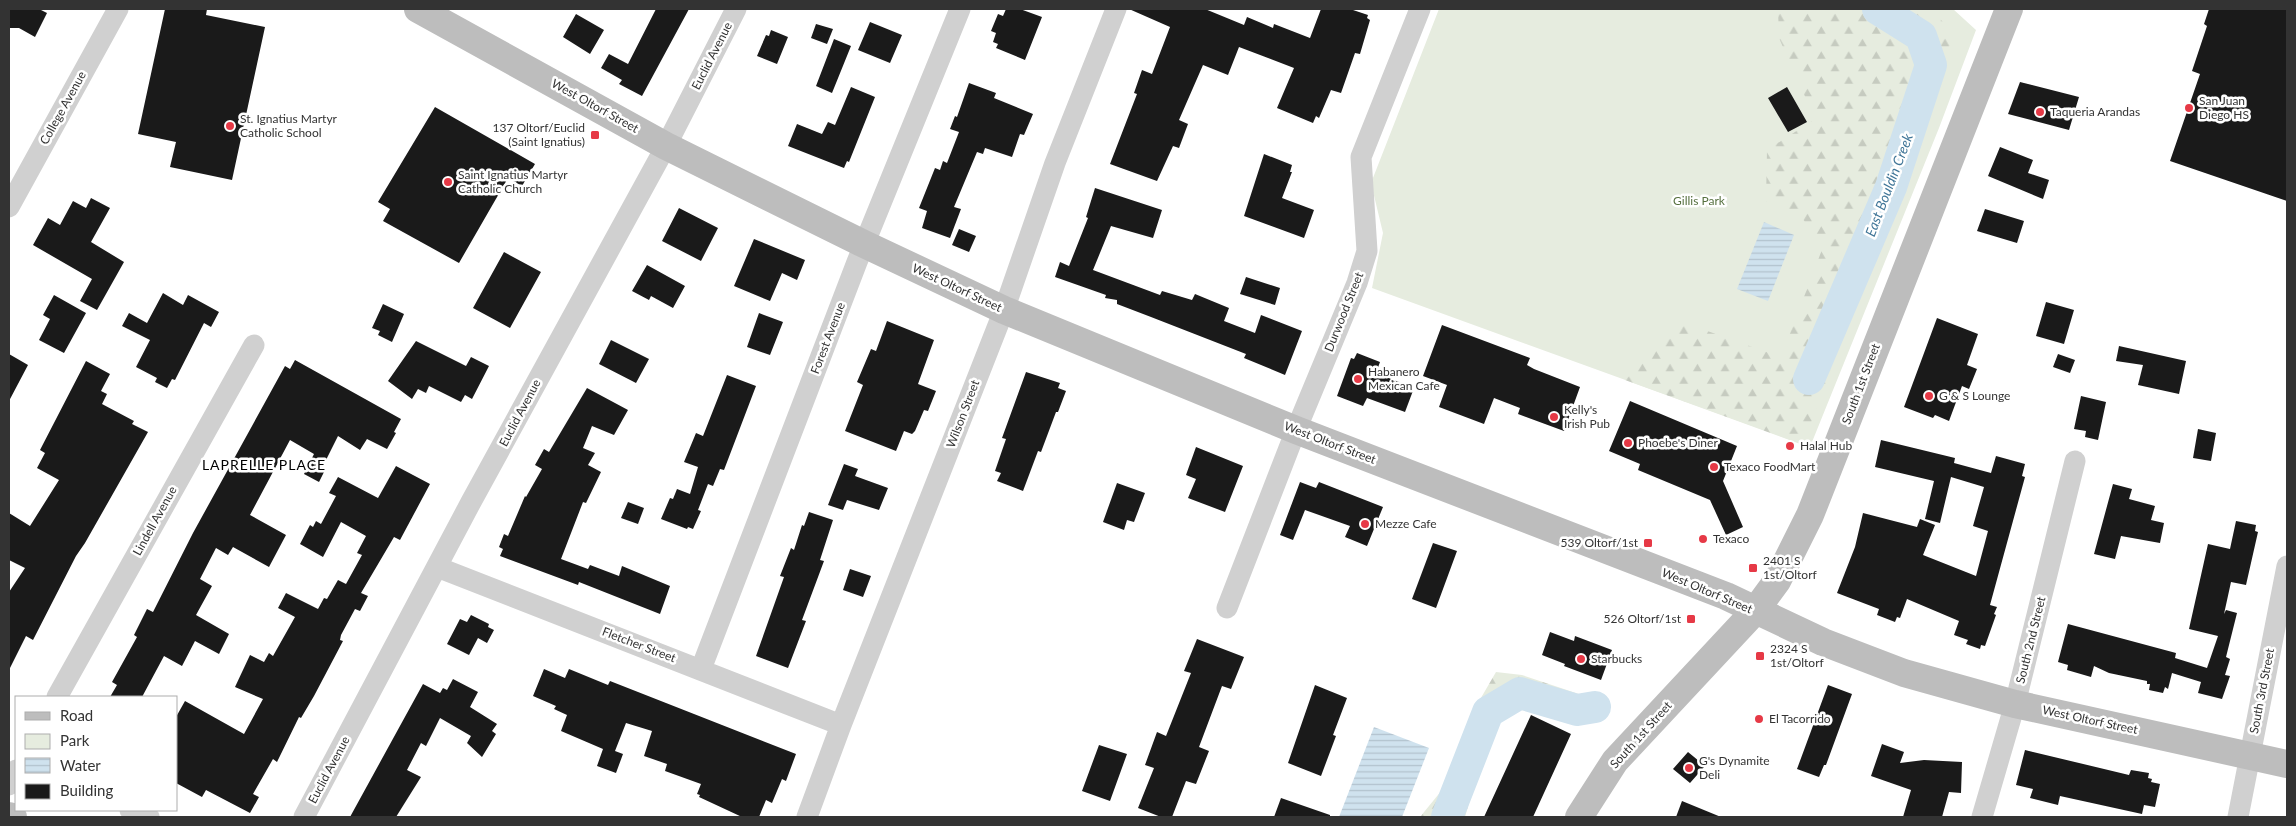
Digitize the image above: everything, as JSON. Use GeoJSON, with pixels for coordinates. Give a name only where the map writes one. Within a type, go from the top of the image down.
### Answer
{"type":"FeatureCollection","features":[{"type":"Feature","properties":{"kind":"main road","name":"West Oltorf Street"},"geometry":{"type":"LineString","coordinates":[[418,9],[666,146],[864,244],[1004,310],[1296,430],[1701,586],[1822,642],[1904,673],[2015,704],[2287,764]]}},
{"type":"Feature","properties":{"kind":"main road","name":"South 1st Street"},"geometry":{"type":"LineString","coordinates":[[1579,817],[1615,760],[1755,611],[1778,581],[1810,515],[2009,9]]}},
{"type":"Feature","properties":{"kind":"main road"},"geometry":{"type":"LineString","coordinates":[[9,816],[13,817]]}},
{"type":"Feature","properties":{"kind":"street","name":"College Avenue"},"geometry":{"type":"LineString","coordinates":[[9,207],[118,9]]}},
{"type":"Feature","properties":{"kind":"street","name":"Euclid Avenue"},"geometry":{"type":"LineString","coordinates":[[304,817],[437,567],[666,146],[736,9]]}},
{"type":"Feature","properties":{"kind":"street","name":"Forest Avenue"},"geometry":{"type":"LineString","coordinates":[[701,669],[864,244],[960,9]]}},
{"type":"Feature","properties":{"kind":"street","name":"Wilson Street"},"geometry":{"type":"LineString","coordinates":[[807,817],[841,725],[1004,310],[1055,163],[1116,9]]}},
{"type":"Feature","properties":{"kind":"street","name":"Durwood Street"},"geometry":{"type":"LineString","coordinates":[[1227,608],[1367,251],[1361,157],[1420,9]]}},
{"type":"Feature","properties":{"kind":"street","name":"Lindell Avenue"},"geometry":{"type":"LineString","coordinates":[[58,696],[254,345]]}},
{"type":"Feature","properties":{"kind":"street","name":"South 2nd Street"},"geometry":{"type":"LineString","coordinates":[[1982,817],[2015,704],[2075,461]]}},
{"type":"Feature","properties":{"kind":"street","name":"South 3rd Street"},"geometry":{"type":"LineString","coordinates":[[2238,817],[2287,566]]}},
{"type":"Feature","properties":{"kind":"street","name":"Fletcher Street"},"geometry":{"type":"LineString","coordinates":[[437,567],[841,725]]}},
{"type":"Feature","properties":{"kind":"street"},"geometry":{"type":"LineString","coordinates":[[9,785],[15,772]]}},
{"type":"Feature","properties":{"kind":"street"},"geometry":{"type":"LineString","coordinates":[[133,811],[149,817]]}},
{"type":"Feature","properties":{"kind":"green space","name":"Gillis Park"},"geometry":{"type":"Polygon","coordinates":[[[1439,9],[1953,9],[1976,30],[1939,128],[1810,447],[1372,288],[1383,233],[1371,183],[1439,9]]]}},
{"type":"Feature","properties":{"kind":"green space"},"geometry":{"type":"Polygon","coordinates":[[[1778,9],[1931,9],[1954,34],[1803,445],[1625,380],[1682,322],[1781,357],[1823,247],[1802,218],[1766,201],[1767,150],[1815,119],[1779,38],[1778,9]]]}},
{"type":"Feature","properties":{"kind":"green space"},"geometry":{"type":"Polygon","coordinates":[[[1496,672],[1522,675],[1591,698],[1567,712],[1528,703],[1519,703],[1502,710],[1494,718],[1465,817],[1420,817],[1442,790],[1478,703],[1496,672]]]}},
{"type":"Feature","properties":{"kind":"water"},"geometry":{"type":"Polygon","coordinates":[[[1764,222],[1794,235],[1768,301],[1737,289],[1764,222]]]}},
{"type":"Feature","properties":{"kind":"water"},"geometry":{"type":"Polygon","coordinates":[[[1374,727],[1429,748],[1402,817],[1339,817],[1374,727]]]}},
{"type":"Feature","properties":{"kind":"building"},"geometry":{"type":"Polygon","coordinates":[[[9,9],[39,9],[47,13],[35,37],[19,28],[9,28],[9,9]]]}},
{"type":"Feature","properties":{"kind":"building"},"geometry":{"type":"Polygon","coordinates":[[[165,9],[207,9],[206,15],[265,27],[232,180],[170,167],[176,142],[138,134],[165,9]]]}},
{"type":"Feature","properties":{"kind":"building"},"geometry":{"type":"Polygon","coordinates":[[[656,9],[689,9],[642,96],[619,84],[622,80],[601,68],[609,54],[628,64],[656,9]]]}},
{"type":"Feature","properties":{"kind":"building"},"geometry":{"type":"Polygon","coordinates":[[[1006,9],[1020,9],[1042,17],[1025,60],[996,48],[998,44],[993,42],[996,33],[991,31],[998,14],[1003,16],[1006,9]]]}},
{"type":"Feature","properties":{"kind":"building"},"geometry":{"type":"Polygon","coordinates":[[[1129,9],[1205,9],[1244,25],[1247,17],[1273,28],[1274,24],[1310,38],[1321,9],[1350,9],[1368,15],[1367,18],[1370,20],[1360,54],[1355,53],[1341,93],[1331,90],[1319,118],[1316,116],[1313,123],[1277,108],[1294,68],[1239,47],[1228,75],[1203,65],[1179,120],[1188,124],[1179,148],[1173,146],[1157,181],[1110,164],[1137,94],[1134,93],[1142,70],[1152,74],[1170,27],[1129,9]]]}},
{"type":"Feature","properties":{"kind":"building"},"geometry":{"type":"Polygon","coordinates":[[[2209,9],[2287,9],[2287,201],[2170,161],[2200,74],[2192,71],[2207,26],[2204,24],[2209,9]]]}},
{"type":"Feature","properties":{"kind":"building"},"geometry":{"type":"Polygon","coordinates":[[[576,14],[604,30],[590,54],[563,37],[576,14]]]}},
{"type":"Feature","properties":{"kind":"building"},"geometry":{"type":"Polygon","coordinates":[[[870,22],[902,35],[890,63],[858,50],[870,22]]]}},
{"type":"Feature","properties":{"kind":"building"},"geometry":{"type":"Polygon","coordinates":[[[816,24],[833,29],[827,44],[811,38],[816,24]]]}},
{"type":"Feature","properties":{"kind":"building"},"geometry":{"type":"Polygon","coordinates":[[[771,30],[788,37],[777,64],[757,56],[766,35],[769,36],[771,30]]]}},
{"type":"Feature","properties":{"kind":"building"},"geometry":{"type":"Polygon","coordinates":[[[834,39],[851,46],[832,93],[816,86],[834,39]]]}},
{"type":"Feature","properties":{"kind":"building"},"geometry":{"type":"Polygon","coordinates":[[[2020,82],[2079,97],[2069,130],[2008,114],[2020,82]]]}},
{"type":"Feature","properties":{"kind":"building"},"geometry":{"type":"Polygon","coordinates":[[[969,83],[996,93],[994,98],[1033,114],[1024,135],[1020,134],[1012,157],[985,148],[983,154],[977,152],[954,207],[961,209],[950,238],[922,228],[927,211],[919,208],[935,168],[940,170],[943,161],[947,163],[959,132],[950,129],[955,116],[957,117],[969,83]]]}},
{"type":"Feature","properties":{"kind":"building"},"geometry":{"type":"Polygon","coordinates":[[[851,87],[875,97],[849,162],[847,161],[844,168],[788,146],[797,124],[822,134],[828,122],[835,125],[851,87]]]}},
{"type":"Feature","properties":{"kind":"building"},"geometry":{"type":"Polygon","coordinates":[[[1787,87],[1807,122],[1788,132],[1768,98],[1787,87]]]}},
{"type":"Feature","properties":{"kind":"building","name":"Saint Ignatius Martyr Catholic Church"},"geometry":{"type":"Polygon","coordinates":[[[435,107],[535,164],[522,186],[508,178],[459,263],[383,221],[390,209],[378,202],[435,107]]]}},
{"type":"Feature","properties":{"kind":"building"},"geometry":{"type":"Polygon","coordinates":[[[2000,147],[2033,160],[2028,173],[2049,180],[2043,199],[1988,176],[2000,147]]]}},
{"type":"Feature","properties":{"kind":"building"},"geometry":{"type":"Polygon","coordinates":[[[1264,154],[1292,165],[1290,172],[1292,172],[1282,198],[1314,210],[1304,238],[1244,216],[1264,154]]]}},
{"type":"Feature","properties":{"kind":"building"},"geometry":{"type":"Polygon","coordinates":[[[1095,188],[1162,210],[1153,238],[1111,226],[1093,270],[1160,295],[1162,291],[1192,300],[1195,294],[1229,308],[1224,321],[1255,333],[1261,315],[1302,331],[1285,375],[1244,358],[1246,354],[1117,304],[1117,300],[1105,298],[1106,295],[1055,277],[1060,262],[1069,266],[1088,218],[1086,217],[1095,188]]]}},
{"type":"Feature","properties":{"kind":"building"},"geometry":{"type":"Polygon","coordinates":[[[91,198],[110,208],[91,242],[124,262],[97,310],[80,301],[92,279],[33,245],[48,218],[60,225],[73,201],[86,208],[91,198]]]}},
{"type":"Feature","properties":{"kind":"building"},"geometry":{"type":"Polygon","coordinates":[[[679,208],[718,228],[701,261],[662,241],[679,208]]]}},
{"type":"Feature","properties":{"kind":"building"},"geometry":{"type":"Polygon","coordinates":[[[1985,209],[2024,221],[2017,243],[1977,231],[1985,209]]]}},
{"type":"Feature","properties":{"kind":"building"},"geometry":{"type":"Polygon","coordinates":[[[959,229],[976,236],[969,252],[952,245],[959,229]]]}},
{"type":"Feature","properties":{"kind":"building"},"geometry":{"type":"Polygon","coordinates":[[[754,239],[805,260],[797,280],[782,273],[770,301],[734,286],[754,239]]]}},
{"type":"Feature","properties":{"kind":"building"},"geometry":{"type":"Polygon","coordinates":[[[504,252],[541,272],[510,328],[473,308],[504,252]]]}},
{"type":"Feature","properties":{"kind":"building"},"geometry":{"type":"Polygon","coordinates":[[[647,265],[685,286],[673,308],[651,296],[649,300],[632,291],[647,265]]]}},
{"type":"Feature","properties":{"kind":"building"},"geometry":{"type":"Polygon","coordinates":[[[1246,277],[1280,288],[1275,305],[1240,294],[1246,277]]]}},
{"type":"Feature","properties":{"kind":"building"},"geometry":{"type":"Polygon","coordinates":[[[163,293],[183,305],[188,295],[219,312],[211,327],[204,323],[175,380],[172,379],[167,388],[155,382],[157,378],[136,367],[150,340],[122,326],[129,313],[147,323],[163,293]]]}},
{"type":"Feature","properties":{"kind":"building"},"geometry":{"type":"Polygon","coordinates":[[[54,295],[86,313],[64,353],[39,340],[50,319],[43,315],[54,295]]]}},
{"type":"Feature","properties":{"kind":"building"},"geometry":{"type":"Polygon","coordinates":[[[2046,302],[2074,310],[2064,344],[2036,336],[2046,302]]]}},
{"type":"Feature","properties":{"kind":"building"},"geometry":{"type":"Polygon","coordinates":[[[383,304],[404,314],[392,342],[378,335],[380,331],[372,328],[383,304]]]}},
{"type":"Feature","properties":{"kind":"building"},"geometry":{"type":"Polygon","coordinates":[[[759,313],[783,322],[770,355],[747,347],[759,313]]]}},
{"type":"Feature","properties":{"kind":"building"},"geometry":{"type":"Polygon","coordinates":[[[1937,318],[1978,334],[1967,365],[1977,369],[1969,389],[1962,386],[1949,421],[1935,415],[1933,418],[1904,407],[1937,318]]]}},
{"type":"Feature","properties":{"kind":"building"},"geometry":{"type":"Polygon","coordinates":[[[887,321],[934,340],[918,384],[936,391],[928,411],[924,410],[915,431],[912,434],[904,431],[896,451],[845,431],[863,385],[857,382],[871,349],[876,351],[887,321]]]}},
{"type":"Feature","properties":{"kind":"building"},"geometry":{"type":"Polygon","coordinates":[[[1442,325],[1530,358],[1527,365],[1580,387],[1564,431],[1518,414],[1520,408],[1494,398],[1484,424],[1439,407],[1447,385],[1423,376],[1442,325]]]}},
{"type":"Feature","properties":{"kind":"building"},"geometry":{"type":"Polygon","coordinates":[[[611,340],[649,359],[636,383],[599,364],[611,340]]]}},
{"type":"Feature","properties":{"kind":"building"},"geometry":{"type":"Polygon","coordinates":[[[416,341],[466,366],[471,357],[489,366],[472,399],[465,395],[461,402],[429,386],[426,393],[418,389],[412,399],[388,381],[416,341]]]}},
{"type":"Feature","properties":{"kind":"building"},"geometry":{"type":"Polygon","coordinates":[[[2119,346],[2186,361],[2179,394],[2138,385],[2143,365],[2116,361],[2119,346]]]}},
{"type":"Feature","properties":{"kind":"building"},"geometry":{"type":"Polygon","coordinates":[[[1357,353],[1380,362],[1376,373],[1414,388],[1405,412],[1367,398],[1363,406],[1337,396],[1351,358],[1354,359],[1357,353]]]}},
{"type":"Feature","properties":{"kind":"building"},"geometry":{"type":"Polygon","coordinates":[[[9,354],[28,365],[9,401],[9,354]]]}},
{"type":"Feature","properties":{"kind":"building"},"geometry":{"type":"Polygon","coordinates":[[[2058,354],[2075,360],[2070,373],[2053,367],[2058,354]]]}},
{"type":"Feature","properties":{"kind":"building"},"geometry":{"type":"Polygon","coordinates":[[[295,360],[401,419],[394,432],[396,433],[387,449],[367,439],[360,450],[338,436],[323,466],[326,468],[319,482],[304,474],[314,454],[290,440],[250,515],[286,535],[269,567],[233,547],[228,555],[216,548],[200,579],[212,586],[196,615],[229,634],[219,654],[195,641],[182,666],[164,656],[143,696],[111,696],[117,685],[112,682],[137,637],[134,635],[147,609],[153,612],[193,533],[285,366],[290,369],[295,360]]]}},
{"type":"Feature","properties":{"kind":"building"},"geometry":{"type":"Polygon","coordinates":[[[86,361],[110,374],[101,391],[107,394],[102,404],[134,421],[132,424],[148,432],[76,556],[33,640],[26,636],[9,670],[9,592],[25,568],[9,560],[9,513],[30,526],[59,480],[37,468],[45,453],[40,450],[86,361]]]}},
{"type":"Feature","properties":{"kind":"building"},"geometry":{"type":"Polygon","coordinates":[[[1026,372],[1060,383],[1058,388],[1066,391],[1041,452],[1038,451],[1023,491],[997,481],[1001,473],[995,471],[1006,439],[1002,438],[1026,372]]]}},
{"type":"Feature","properties":{"kind":"building"},"geometry":{"type":"Polygon","coordinates":[[[727,375],[756,386],[724,470],[720,469],[713,486],[708,484],[698,510],[701,511],[693,529],[688,527],[687,529],[661,519],[670,498],[673,499],[677,489],[690,494],[698,467],[684,462],[696,433],[703,436],[727,375]]]}},
{"type":"Feature","properties":{"kind":"building"},"geometry":{"type":"Polygon","coordinates":[[[587,388],[628,410],[614,435],[592,426],[583,448],[595,453],[588,465],[601,472],[586,503],[583,502],[561,559],[588,569],[590,565],[619,576],[622,566],[670,586],[660,614],[579,582],[578,585],[500,556],[503,549],[499,547],[504,534],[508,536],[525,496],[542,469],[535,465],[544,449],[549,452],[587,388]]]}},
{"type":"Feature","properties":{"kind":"building"},"geometry":{"type":"Polygon","coordinates":[[[2081,396],[2106,402],[2098,440],[2085,437],[2086,431],[2074,429],[2081,396]]]}},
{"type":"Feature","properties":{"kind":"building"},"geometry":{"type":"Polygon","coordinates":[[[1630,401],[1737,446],[1723,481],[1743,527],[1726,535],[1710,500],[1638,470],[1640,464],[1609,451],[1630,401]]]}},
{"type":"Feature","properties":{"kind":"building"},"geometry":{"type":"Polygon","coordinates":[[[2198,429],[2216,433],[2211,461],[2193,458],[2198,429]]]}},
{"type":"Feature","properties":{"kind":"building"},"geometry":{"type":"Polygon","coordinates":[[[1881,440],[1955,458],[1954,463],[1991,473],[1996,456],[2025,464],[2022,476],[2025,477],[1990,605],[1997,607],[1994,614],[1996,615],[1985,646],[1981,645],[1980,649],[1966,644],[1968,640],[1954,635],[1959,621],[1907,599],[1900,618],[1897,617],[1895,622],[1877,615],[1879,609],[1837,593],[1855,547],[1863,513],[1917,527],[1920,519],[1935,525],[1923,555],[1976,576],[1988,531],[1973,526],[1984,487],[1951,477],[1940,523],[1925,519],[1934,481],[1875,467],[1881,440]]]}},
{"type":"Feature","properties":{"kind":"building"},"geometry":{"type":"Polygon","coordinates":[[[1196,447],[1243,466],[1225,512],[1188,498],[1196,479],[1186,475],[1196,447]]]}},
{"type":"Feature","properties":{"kind":"building"},"geometry":{"type":"Polygon","coordinates":[[[844,464],[858,469],[855,476],[888,488],[879,510],[847,500],[843,510],[828,505],[844,464]]]}},
{"type":"Feature","properties":{"kind":"building"},"geometry":{"type":"Polygon","coordinates":[[[396,466],[430,484],[400,540],[394,537],[361,593],[368,596],[360,611],[355,609],[341,635],[340,640],[343,641],[314,696],[301,718],[299,717],[277,762],[273,759],[253,794],[259,797],[250,813],[206,790],[202,797],[178,784],[178,713],[185,701],[244,734],[263,699],[235,687],[250,655],[264,662],[269,653],[273,656],[295,617],[278,608],[286,593],[318,609],[324,598],[327,599],[338,580],[346,584],[362,555],[357,553],[366,536],[341,522],[323,557],[300,544],[310,525],[313,527],[316,521],[321,524],[336,496],[329,493],[338,477],[378,498],[396,466]]]}},
{"type":"Feature","properties":{"kind":"building"},"geometry":{"type":"Polygon","coordinates":[[[1300,482],[1316,488],[1319,482],[1383,507],[1367,546],[1345,537],[1350,526],[1305,510],[1293,540],[1280,535],[1300,482]]]}},
{"type":"Feature","properties":{"kind":"building"},"geometry":{"type":"Polygon","coordinates":[[[1117,483],[1145,493],[1134,522],[1127,520],[1124,530],[1103,522],[1117,483]]]}},
{"type":"Feature","properties":{"kind":"building"},"geometry":{"type":"Polygon","coordinates":[[[2113,484],[2132,489],[2129,499],[2155,506],[2151,520],[2164,523],[2160,543],[2121,536],[2115,559],[2094,554],[2113,484]]]}},
{"type":"Feature","properties":{"kind":"building"},"geometry":{"type":"Polygon","coordinates":[[[628,502],[644,508],[638,524],[621,518],[628,502]]]}},
{"type":"Feature","properties":{"kind":"building"},"geometry":{"type":"Polygon","coordinates":[[[809,512],[833,520],[820,560],[824,561],[802,620],[806,621],[788,668],[756,656],[784,577],[780,576],[791,548],[794,550],[802,525],[804,526],[809,512]]]}},
{"type":"Feature","properties":{"kind":"building"},"geometry":{"type":"Polygon","coordinates":[[[2236,521],[2256,525],[2255,531],[2258,532],[2246,585],[2231,582],[2224,614],[2226,610],[2237,613],[2226,657],[2230,659],[2225,675],[2230,676],[2222,699],[2198,693],[2201,682],[2172,673],[2168,689],[2165,687],[2163,693],[2149,690],[2150,684],[2147,684],[2147,681],[2109,673],[2094,666],[2091,677],[2067,670],[2068,665],[2058,662],[2068,624],[2176,653],[2175,658],[2207,668],[2218,636],[2189,629],[2208,544],[2230,549],[2236,521]]]}},
{"type":"Feature","properties":{"kind":"building"},"geometry":{"type":"Polygon","coordinates":[[[1433,543],[1457,551],[1436,608],[1412,599],[1433,543]]]}},
{"type":"Feature","properties":{"kind":"building"},"geometry":{"type":"Polygon","coordinates":[[[850,569],[871,576],[863,597],[843,590],[850,569]]]}},
{"type":"Feature","properties":{"kind":"building"},"geometry":{"type":"Polygon","coordinates":[[[471,615],[489,624],[488,627],[494,630],[487,643],[478,638],[469,655],[447,644],[460,619],[467,622],[471,615]]]}},
{"type":"Feature","properties":{"kind":"building","name":"Starbucks"},"geometry":{"type":"Polygon","coordinates":[[[1550,632],[1574,641],[1575,636],[1612,650],[1601,680],[1564,666],[1565,664],[1542,655],[1550,632]]]}},
{"type":"Feature","properties":{"kind":"building"},"geometry":{"type":"Polygon","coordinates":[[[1197,639],[1244,657],[1231,689],[1222,686],[1199,747],[1209,751],[1196,784],[1186,781],[1172,817],[1161,817],[1138,808],[1154,768],[1145,765],[1157,732],[1166,736],[1191,673],[1184,671],[1197,639]]]}},
{"type":"Feature","properties":{"kind":"building"},"geometry":{"type":"Polygon","coordinates":[[[544,669],[565,678],[569,669],[608,685],[610,681],[796,754],[786,781],[782,779],[772,803],[766,800],[759,817],[742,817],[699,797],[700,795],[697,794],[701,784],[665,771],[667,764],[644,756],[652,731],[626,723],[615,751],[623,754],[616,773],[597,766],[603,749],[561,731],[567,715],[554,709],[556,706],[533,696],[544,669]]]}},
{"type":"Feature","properties":{"kind":"building"},"geometry":{"type":"Polygon","coordinates":[[[453,679],[478,692],[470,707],[497,724],[492,731],[496,734],[482,757],[467,743],[471,736],[440,718],[426,746],[421,743],[407,770],[421,777],[396,817],[350,817],[423,684],[440,693],[443,688],[447,690],[453,679]]]}},
{"type":"Feature","properties":{"kind":"building"},"geometry":{"type":"Polygon","coordinates":[[[1315,685],[1347,698],[1333,735],[1336,736],[1321,776],[1288,763],[1315,685]]]}},
{"type":"Feature","properties":{"kind":"building"},"geometry":{"type":"Polygon","coordinates":[[[1828,685],[1852,694],[1826,765],[1824,765],[1819,777],[1797,769],[1828,685]]]}},
{"type":"Feature","properties":{"kind":"building"},"geometry":{"type":"Polygon","coordinates":[[[1531,715],[1571,734],[1533,817],[1484,817],[1531,715]]]}},
{"type":"Feature","properties":{"kind":"building"},"geometry":{"type":"Polygon","coordinates":[[[1882,744],[1904,752],[1900,763],[1924,760],[1962,762],[1961,793],[1949,792],[1942,817],[1903,817],[1911,790],[1871,776],[1882,744]]]}},
{"type":"Feature","properties":{"kind":"building"},"geometry":{"type":"Polygon","coordinates":[[[1099,745],[1127,754],[1110,801],[1082,791],[1099,745]]]}},
{"type":"Feature","properties":{"kind":"building"},"geometry":{"type":"Polygon","coordinates":[[[2025,750],[2129,775],[2131,770],[2149,773],[2148,778],[2152,779],[2151,782],[2160,784],[2155,807],[2144,805],[2142,814],[2060,796],[2058,805],[2030,798],[2033,789],[2016,785],[2025,750]]]}},
{"type":"Feature","properties":{"kind":"building","name":"G's Dynamite Deli"},"geometry":{"type":"Polygon","coordinates":[[[1688,752],[1705,766],[1690,783],[1673,769],[1688,752]]]}},
{"type":"Feature","properties":{"kind":"building"},"geometry":{"type":"Polygon","coordinates":[[[1281,798],[1330,815],[1330,817],[1274,817],[1281,798]]]}},
{"type":"Feature","properties":{"kind":"building"},"geometry":{"type":"Polygon","coordinates":[[[1682,801],[1721,817],[1676,817],[1682,801]]]}},
{"type":"Feature","properties":{"kind":"waterway","name":"East Bouldin Creek"},"geometry":{"type":"LineString","coordinates":[[1809,379],[1891,187],[1931,65],[1921,36],[1878,9]]}},
{"type":"Feature","properties":{"kind":"waterway","name":"East Bouldin Creek"},"geometry":{"type":"LineString","coordinates":[[1447,817],[1488,712],[1520,693],[1577,710],[1595,707]]}},
{"type":"Feature","properties":{"kind":"place","name":"San Juan Diego HS"},"geometry":{"type":"Point","coordinates":[2189,108]}},
{"type":"Feature","properties":{"kind":"place","name":"Taqueria Arandas"},"geometry":{"type":"Point","coordinates":[2040,112]}},
{"type":"Feature","properties":{"kind":"place","name":"St. Ignatius Martyr Catholic School"},"geometry":{"type":"Point","coordinates":[230,126]}},
{"type":"Feature","properties":{"kind":"place","name":"137 Oltorf/Euclid (Saint Ignatius)"},"geometry":{"type":"Point","coordinates":[595,135]}},
{"type":"Feature","properties":{"kind":"place","name":"Saint Ignatius Martyr Catholic Church"},"geometry":{"type":"Point","coordinates":[448,182]}},
{"type":"Feature","properties":{"kind":"place","name":"Habanero Mexican Cafe"},"geometry":{"type":"Point","coordinates":[1358,379]}},
{"type":"Feature","properties":{"kind":"place","name":"G & S Lounge"},"geometry":{"type":"Point","coordinates":[1929,396]}},
{"type":"Feature","properties":{"kind":"place","name":"Kelly's Irish Pub"},"geometry":{"type":"Point","coordinates":[1554,417]}},
{"type":"Feature","properties":{"kind":"place","name":"Phoebe's Diner"},"geometry":{"type":"Point","coordinates":[1628,443]}},
{"type":"Feature","properties":{"kind":"place","name":"Halal Hub"},"geometry":{"type":"Point","coordinates":[1790,446]}},
{"type":"Feature","properties":{"kind":"place","name":"Texaco FoodMart"},"geometry":{"type":"Point","coordinates":[1714,467]}},
{"type":"Feature","properties":{"kind":"place","name":"Mezze Cafe"},"geometry":{"type":"Point","coordinates":[1365,524]}},
{"type":"Feature","properties":{"kind":"place","name":"Texaco"},"geometry":{"type":"Point","coordinates":[1703,539]}},
{"type":"Feature","properties":{"kind":"place","name":"539 Oltorf/1st"},"geometry":{"type":"Point","coordinates":[1648,543]}},
{"type":"Feature","properties":{"kind":"place","name":"2401 S 1st/Oltorf"},"geometry":{"type":"Point","coordinates":[1753,568]}},
{"type":"Feature","properties":{"kind":"place","name":"526 Oltorf/1st"},"geometry":{"type":"Point","coordinates":[1691,619]}},
{"type":"Feature","properties":{"kind":"place","name":"2324 S 1st/Oltorf"},"geometry":{"type":"Point","coordinates":[1760,656]}},
{"type":"Feature","properties":{"kind":"place","name":"Starbucks"},"geometry":{"type":"Point","coordinates":[1581,659]}},
{"type":"Feature","properties":{"kind":"place","name":"El Tacorrido"},"geometry":{"type":"Point","coordinates":[1759,719]}},
{"type":"Feature","properties":{"kind":"place","name":"G's Dynamite Deli"},"geometry":{"type":"Point","coordinates":[1689,768]}},
{"type":"Feature","properties":{"kind":"district","name":"LAPRELLE PLACE"},"geometry":{"type":"Point","coordinates":[264,465]}}]}
